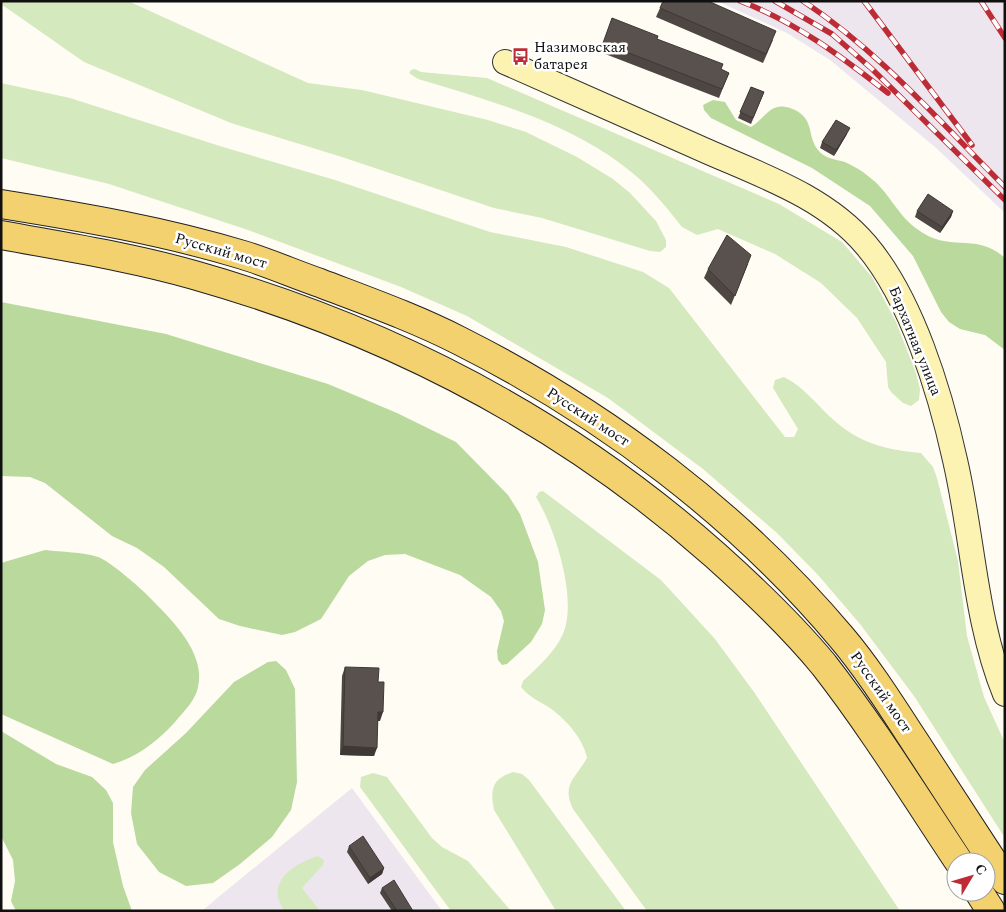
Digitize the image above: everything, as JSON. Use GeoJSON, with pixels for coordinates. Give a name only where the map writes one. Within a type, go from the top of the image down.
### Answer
{"type":"FeatureCollection","features":[{"type":"Feature","properties":{"kind":"main road","name":"Русский мост"},"geometry":{"type":"LineString","coordinates":[[1,204],[116,223],[245,255],[392,310],[459,340],[596,419],[688,487],[762,551],[802,592],[845,641],[894,711],[1005,880]]}},
{"type":"Feature","properties":{"kind":"main road","name":"Русский мост"},"geometry":{"type":"LineString","coordinates":[[1,235],[112,255],[194,275],[315,314],[378,339],[445,371],[506,403],[578,449],[668,513],[780,617],[823,664],[872,730],[952,852]]}},
{"type":"Feature","properties":{"kind":"street","name":"Бархатная улица"},"geometry":{"type":"LineString","coordinates":[[505,62],[804,196],[851,230],[875,255],[900,297],[940,401],[955,462],[984,623],[1005,694]]}},
{"type":"Feature","properties":{"kind":"shaded area"},"geometry":{"type":"Polygon","coordinates":[[[717,1],[1005,1],[1005,213],[935,147],[830,60],[787,33],[717,1]]]}},
{"type":"Feature","properties":{"kind":"shaded area"},"geometry":{"type":"Polygon","coordinates":[[[352,788],[442,911],[202,911],[216,899],[352,788]]]}},
{"type":"Feature","properties":{"kind":"green space"},"geometry":{"type":"Polygon","coordinates":[[[1,1],[128,1],[308,83],[362,90],[488,120],[526,132],[577,157],[613,179],[630,193],[656,221],[666,240],[666,247],[660,252],[650,251],[542,218],[494,208],[342,157],[231,123],[84,62],[1,4],[1,1]]]}},
{"type":"Feature","properties":{"kind":"green space"},"geometry":{"type":"Polygon","coordinates":[[[415,69],[421,72],[487,78],[779,204],[842,242],[872,277],[896,322],[916,373],[920,389],[919,400],[911,406],[903,403],[891,392],[888,387],[886,362],[857,318],[821,283],[775,254],[718,229],[697,235],[682,227],[654,193],[630,171],[574,135],[523,113],[418,79],[409,73],[415,69]]]}},
{"type":"Feature","properties":{"kind":"green space"},"geometry":{"type":"Polygon","coordinates":[[[1,83],[70,98],[223,147],[335,180],[490,232],[566,247],[643,272],[669,288],[785,437],[794,437],[798,429],[773,388],[775,380],[784,377],[792,381],[829,416],[855,436],[887,448],[921,453],[933,467],[937,478],[958,561],[967,636],[984,697],[1005,743],[1005,838],[914,696],[860,624],[819,576],[777,533],[703,469],[608,398],[467,316],[401,287],[248,230],[109,184],[1,158],[1,83]]]}},
{"type":"Feature","properties":{"kind":"green space"},"geometry":{"type":"Polygon","coordinates":[[[713,100],[725,102],[736,120],[751,127],[768,112],[777,107],[783,106],[798,112],[807,121],[814,144],[821,153],[830,158],[845,162],[865,174],[882,189],[904,217],[917,229],[940,240],[983,246],[994,250],[1005,258],[1005,350],[985,335],[960,329],[949,322],[941,312],[913,256],[870,206],[812,168],[711,118],[704,110],[703,105],[713,100]]]}},
{"type":"Feature","properties":{"kind":"green space"},"geometry":{"type":"Polygon","coordinates":[[[1,302],[166,334],[328,384],[397,413],[456,442],[508,495],[520,514],[538,562],[545,610],[542,624],[531,642],[507,664],[502,665],[498,660],[497,651],[504,621],[501,611],[491,597],[460,575],[405,554],[385,555],[368,561],[349,576],[321,619],[295,632],[282,635],[240,626],[219,619],[164,567],[137,548],[112,536],[45,483],[30,477],[1,476],[1,302]]]}},
{"type":"Feature","properties":{"kind":"green space"},"geometry":{"type":"Polygon","coordinates":[[[543,491],[661,580],[715,639],[754,692],[900,911],[647,911],[573,809],[569,787],[587,758],[582,743],[562,718],[521,687],[523,681],[546,659],[555,647],[563,634],[567,619],[568,602],[562,564],[557,545],[536,497],[539,492],[543,491]]]}},
{"type":"Feature","properties":{"kind":"green space"},"geometry":{"type":"Polygon","coordinates":[[[45,550],[92,555],[103,559],[132,581],[177,627],[193,651],[198,664],[199,678],[197,691],[184,711],[147,748],[122,761],[113,764],[1,714],[1,563],[45,550]]]}},
{"type":"Feature","properties":{"kind":"green space"},"geometry":{"type":"Polygon","coordinates":[[[276,661],[286,670],[295,689],[297,782],[291,810],[272,837],[240,864],[213,883],[186,886],[159,872],[137,844],[131,813],[133,787],[145,770],[186,733],[234,682],[268,662],[276,661]]]}},
{"type":"Feature","properties":{"kind":"green space"},"geometry":{"type":"Polygon","coordinates":[[[1,731],[56,764],[92,777],[106,790],[113,803],[113,842],[123,886],[132,911],[16,911],[11,901],[15,881],[13,860],[1,836],[1,731]]]}},
{"type":"Feature","properties":{"kind":"green space"},"geometry":{"type":"Polygon","coordinates":[[[513,772],[522,774],[529,780],[626,911],[556,911],[494,810],[492,796],[494,786],[501,778],[513,772]]]}},
{"type":"Feature","properties":{"kind":"green space"},"geometry":{"type":"Polygon","coordinates":[[[373,773],[387,777],[432,838],[442,847],[468,861],[511,911],[451,911],[360,787],[361,777],[373,773]]]}},
{"type":"Feature","properties":{"kind":"green space"},"geometry":{"type":"Polygon","coordinates":[[[318,856],[324,860],[323,865],[302,888],[320,911],[285,911],[279,901],[278,892],[284,876],[299,864],[318,856]]]}},
{"type":"Feature","properties":{"kind":"building"},"geometry":{"type":"Polygon","coordinates":[[[663,1],[708,1],[776,31],[766,54],[660,8],[663,1]]]}},
{"type":"Feature","properties":{"kind":"building"},"geometry":{"type":"Polygon","coordinates":[[[612,18],[658,36],[657,39],[723,64],[721,69],[729,73],[722,89],[603,43],[612,18]]]}},
{"type":"Feature","properties":{"kind":"building"},"geometry":{"type":"Polygon","coordinates":[[[751,87],[764,92],[753,118],[740,112],[751,87]]]}},
{"type":"Feature","properties":{"kind":"building"},"geometry":{"type":"Polygon","coordinates":[[[836,120],[850,128],[836,150],[822,142],[836,120]]]}},
{"type":"Feature","properties":{"kind":"building"},"geometry":{"type":"Polygon","coordinates":[[[928,194],[953,211],[942,227],[917,211],[928,194]]]}},
{"type":"Feature","properties":{"kind":"building"},"geometry":{"type":"Polygon","coordinates":[[[727,235],[751,255],[735,296],[708,269],[727,235]]]}},
{"type":"Feature","properties":{"kind":"building"},"geometry":{"type":"Polygon","coordinates":[[[345,667],[379,668],[378,682],[384,682],[383,712],[378,712],[377,748],[343,746],[345,667]]]}},
{"type":"Feature","properties":{"kind":"building"},"geometry":{"type":"Polygon","coordinates":[[[363,836],[384,868],[370,878],[349,846],[363,836]]]}},
{"type":"Feature","properties":{"kind":"building"},"geometry":{"type":"Polygon","coordinates":[[[394,880],[413,911],[397,911],[382,888],[394,880]]]}},
{"type":"Feature","properties":{"kind":"railway"},"geometry":{"type":"LineString","coordinates":[[740,1],[780,19],[818,41],[888,93]]}},
{"type":"Feature","properties":{"kind":"railway"},"geometry":{"type":"LineString","coordinates":[[775,1],[832,34],[872,69],[1005,200]]}},
{"type":"Feature","properties":{"kind":"railway"},"geometry":{"type":"LineString","coordinates":[[803,1],[858,43],[909,89],[1005,187]]}},
{"type":"Feature","properties":{"kind":"railway"},"geometry":{"type":"LineString","coordinates":[[864,1],[972,145]]}},
{"type":"Feature","properties":{"kind":"railway"},"geometry":{"type":"LineString","coordinates":[[981,1],[1005,38]]}},
{"type":"Feature","properties":{"kind":"place","name":"Назимовская батарея"},"geometry":{"type":"Point","coordinates":[520,56]}}]}
